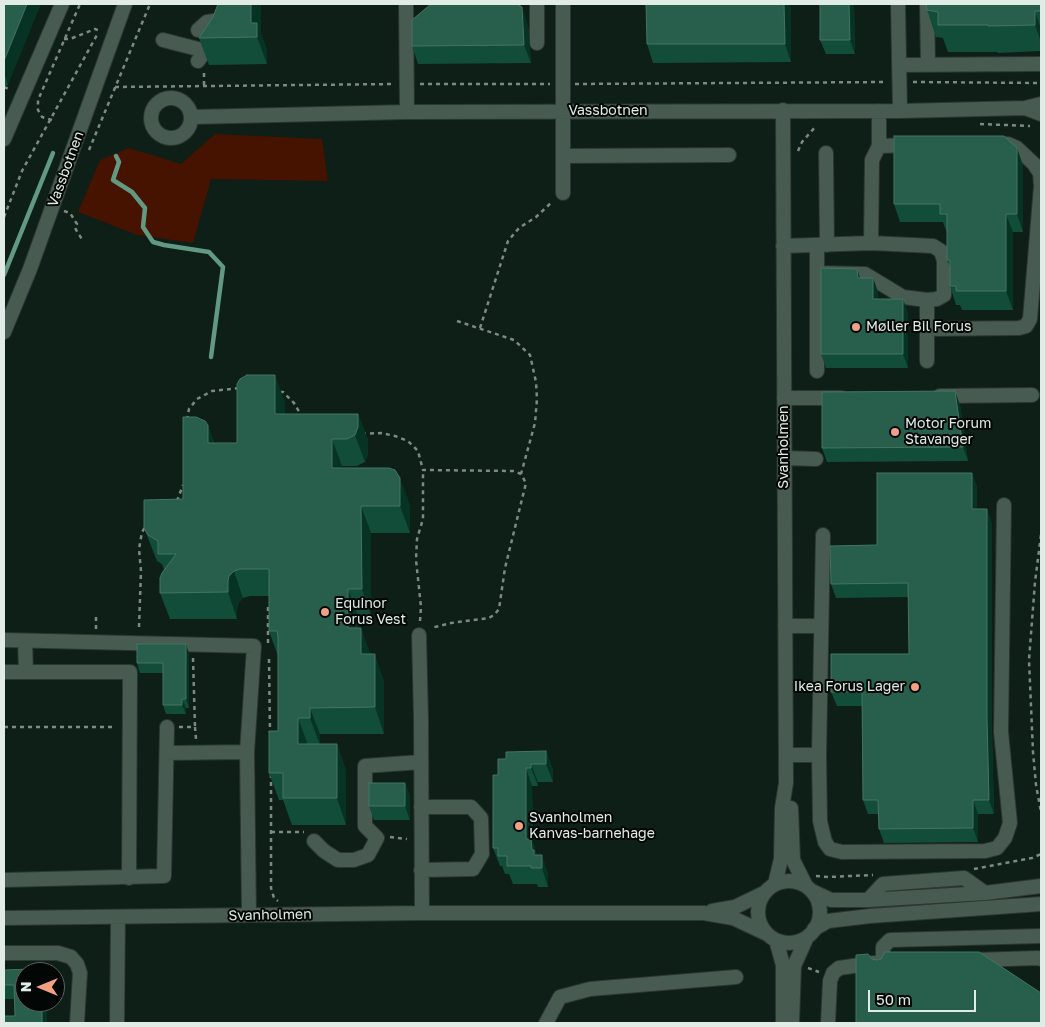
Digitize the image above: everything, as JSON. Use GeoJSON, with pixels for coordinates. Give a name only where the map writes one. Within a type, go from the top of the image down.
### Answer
{"type":"FeatureCollection","features":[{"type":"Feature","properties":{"kind":"street"},"geometry":{"type":"LineString","coordinates":[[4,139],[62,4]]}},
{"type":"Feature","properties":{"kind":"street","name":"Vassbotnen"},"geometry":{"type":"LineString","coordinates":[[4,332],[30,269],[125,4]]}},
{"type":"Feature","properties":{"kind":"street"},"geometry":{"type":"LineString","coordinates":[[406,4],[406,112]]}},
{"type":"Feature","properties":{"kind":"street"},"geometry":{"type":"LineString","coordinates":[[537,43],[538,4]]}},
{"type":"Feature","properties":{"kind":"street"},"geometry":{"type":"LineString","coordinates":[[563,4],[563,193]]}},
{"type":"Feature","properties":{"kind":"street"},"geometry":{"type":"LineString","coordinates":[[898,4],[900,111]]}},
{"type":"Feature","properties":{"kind":"street"},"geometry":{"type":"LineString","coordinates":[[927,4],[928,64]]}},
{"type":"Feature","properties":{"kind":"street"},"geometry":{"type":"LineString","coordinates":[[163,40],[198,55],[219,31],[219,24],[214,21],[207,22],[198,30]]}},
{"type":"Feature","properties":{"kind":"street"},"geometry":{"type":"LineString","coordinates":[[899,65],[1041,64]]}},
{"type":"Feature","properties":{"kind":"street","name":"Vassbotnen"},"geometry":{"type":"LineString","coordinates":[[192,117],[406,112],[900,111],[1025,108],[1041,104]]}},
{"type":"Feature","properties":{"kind":"street","name":"Vassbotnen"},"geometry":{"type":"LineString","coordinates":[[1025,108],[1041,114]]}},
{"type":"Feature","properties":{"kind":"street","name":"Svanholmen"},"geometry":{"type":"LineString","coordinates":[[704,913],[734,907],[769,889],[781,859],[782,808],[786,783],[783,110]]}},
{"type":"Feature","properties":{"kind":"street"},"geometry":{"type":"LineString","coordinates":[[871,243],[872,160],[879,146],[879,111]]}},
{"type":"Feature","properties":{"kind":"street"},"geometry":{"type":"LineString","coordinates":[[926,329],[1019,328],[1026,326],[1030,319],[1041,186],[1040,173],[1034,164],[1017,148],[1008,144],[988,144]]}},
{"type":"Feature","properties":{"kind":"street"},"geometry":{"type":"LineString","coordinates":[[879,146],[928,145]]}},
{"type":"Feature","properties":{"kind":"street"},"geometry":{"type":"LineString","coordinates":[[817,371],[817,273],[822,245],[826,153]]}},
{"type":"Feature","properties":{"kind":"street"},"geometry":{"type":"LineString","coordinates":[[564,156],[728,155]]}},
{"type":"Feature","properties":{"kind":"street"},"geometry":{"type":"LineString","coordinates":[[783,246],[871,243],[933,246],[941,251],[944,261],[944,294],[937,299],[927,300],[903,297],[865,274],[817,273]]}},
{"type":"Feature","properties":{"kind":"street"},"geometry":{"type":"LineString","coordinates":[[927,300],[927,362]]}},
{"type":"Feature","properties":{"kind":"street"},"geometry":{"type":"LineString","coordinates":[[924,397],[1032,395]]}},
{"type":"Feature","properties":{"kind":"street"},"geometry":{"type":"LineString","coordinates":[[784,398],[855,397]]}},
{"type":"Feature","properties":{"kind":"street"},"geometry":{"type":"LineString","coordinates":[[785,458],[816,459]]}},
{"type":"Feature","properties":{"kind":"street"},"geometry":{"type":"LineString","coordinates":[[823,535],[819,755],[820,821],[824,842],[830,849],[842,852],[985,851],[997,848],[1005,838],[1010,823],[1000,732],[1004,505]]}},
{"type":"Feature","properties":{"kind":"street"},"geometry":{"type":"LineString","coordinates":[[785,626],[821,626]]}},
{"type":"Feature","properties":{"kind":"street"},"geometry":{"type":"LineString","coordinates":[[419,635],[422,913]]}},
{"type":"Feature","properties":{"kind":"street"},"geometry":{"type":"LineString","coordinates":[[4,640],[254,646],[247,752],[249,915]]}},
{"type":"Feature","properties":{"kind":"street"},"geometry":{"type":"LineString","coordinates":[[25,641],[26,672]]}},
{"type":"Feature","properties":{"kind":"street"},"geometry":{"type":"LineString","coordinates":[[4,672],[130,672],[129,878]]}},
{"type":"Feature","properties":{"kind":"street"},"geometry":{"type":"LineString","coordinates":[[4,880],[164,876],[167,727]]}},
{"type":"Feature","properties":{"kind":"street"},"geometry":{"type":"LineString","coordinates":[[167,753],[247,752]]}},
{"type":"Feature","properties":{"kind":"street"},"geometry":{"type":"LineString","coordinates":[[786,755],[819,755]]}},
{"type":"Feature","properties":{"kind":"street"},"geometry":{"type":"LineString","coordinates":[[314,841],[324,851],[338,860],[354,860],[368,855],[377,838],[365,826],[365,766],[421,762]]}},
{"type":"Feature","properties":{"kind":"street","name":"Svanholmen"},"geometry":{"type":"LineString","coordinates":[[786,783],[791,808],[793,860],[810,884]]}},
{"type":"Feature","properties":{"kind":"street"},"geometry":{"type":"LineString","coordinates":[[421,807],[471,807],[481,818],[482,854],[473,869],[421,870]]}},
{"type":"Feature","properties":{"kind":"street"},"geometry":{"type":"LineString","coordinates":[[782,1023],[783,966],[772,937],[760,924],[758,914],[759,903],[769,889],[785,881],[791,881],[810,884],[832,900],[868,900],[985,893],[1041,886]]}},
{"type":"Feature","properties":{"kind":"street"},"geometry":{"type":"LineString","coordinates":[[792,1023],[794,966],[819,918],[820,907],[810,884]]}},
{"type":"Feature","properties":{"kind":"street"},"geometry":{"type":"LineString","coordinates":[[772,937],[792,942],[811,933],[828,921],[870,916],[1041,904]]}},
{"type":"Feature","properties":{"kind":"street","name":"Svanholmen"},"geometry":{"type":"LineString","coordinates":[[4,918],[422,913],[704,913],[733,918],[772,937]]}},
{"type":"Feature","properties":{"kind":"street"},"geometry":{"type":"LineString","coordinates":[[117,1023],[118,917]]}},
{"type":"Feature","properties":{"kind":"street"},"geometry":{"type":"LineString","coordinates":[[828,1023],[830,981],[833,973],[839,968],[846,966],[886,965],[883,947],[890,940],[1041,936]]}},
{"type":"Feature","properties":{"kind":"street"},"geometry":{"type":"LineString","coordinates":[[4,953],[58,954],[71,957],[77,964],[80,972],[77,1023]]}},
{"type":"Feature","properties":{"kind":"street"},"geometry":{"type":"LineString","coordinates":[[961,960],[1038,958],[1041,960]]}},
{"type":"Feature","properties":{"kind":"street"},"geometry":{"type":"LineString","coordinates":[[546,1023],[560,997],[590,989],[736,977]]}},
{"type":"Feature","properties":{"kind":"path"},"geometry":{"type":"LineString","coordinates":[[52,120],[42,117],[38,110],[38,100],[80,4]]}},
{"type":"Feature","properties":{"kind":"path"},"geometry":{"type":"LineString","coordinates":[[88,153],[150,4]]}},
{"type":"Feature","properties":{"kind":"path"},"geometry":{"type":"LineString","coordinates":[[4,217],[22,171],[52,120],[102,25]]}},
{"type":"Feature","properties":{"kind":"path"},"geometry":{"type":"LineString","coordinates":[[64,39],[70,39],[95,29],[100,31]]}},
{"type":"Feature","properties":{"kind":"path"},"geometry":{"type":"LineString","coordinates":[[480,328],[508,241],[519,228],[536,217],[563,193]]}},
{"type":"Feature","properties":{"kind":"path"},"geometry":{"type":"LineString","coordinates":[[63,211],[70,214],[77,224],[75,228],[83,241]]}},
{"type":"Feature","properties":{"kind":"path"},"geometry":{"type":"LineString","coordinates":[[457,320],[514,340],[530,355],[533,364],[537,399],[535,423],[521,474]]}},
{"type":"Feature","properties":{"kind":"path"},"geometry":{"type":"LineString","coordinates":[[186,427],[189,409],[196,398],[212,391],[244,388]]}},
{"type":"Feature","properties":{"kind":"path"},"geometry":{"type":"LineString","coordinates":[[277,391],[283,392],[294,403],[303,418]]}},
{"type":"Feature","properties":{"kind":"path"},"geometry":{"type":"LineString","coordinates":[[358,434],[381,433],[395,436],[408,441],[418,451],[423,470],[423,519],[417,539],[416,560],[421,607],[419,635]]}},
{"type":"Feature","properties":{"kind":"path"},"geometry":{"type":"LineString","coordinates":[[419,635],[434,626],[489,618],[499,609],[505,568],[526,491],[526,483],[521,474],[514,471],[423,470]]}},
{"type":"Feature","properties":{"kind":"path"},"geometry":{"type":"LineString","coordinates":[[176,502],[183,486],[184,477]]}},
{"type":"Feature","properties":{"kind":"path"},"geometry":{"type":"LineString","coordinates":[[139,627],[141,571],[139,549],[142,532],[148,523]]}},
{"type":"Feature","properties":{"kind":"path"},"geometry":{"type":"LineString","coordinates":[[1041,535],[1029,660],[1033,752],[1041,812]]}},
{"type":"Feature","properties":{"kind":"path"},"geometry":{"type":"LineString","coordinates":[[268,607],[268,645]]}},
{"type":"Feature","properties":{"kind":"path"},"geometry":{"type":"LineString","coordinates":[[192,645],[195,726]]}},
{"type":"Feature","properties":{"kind":"path"},"geometry":{"type":"LineString","coordinates":[[268,654],[270,739]]}},
{"type":"Feature","properties":{"kind":"path"},"geometry":{"type":"LineString","coordinates":[[270,766],[270,884]]}},
{"type":"Feature","properties":{"kind":"path"},"geometry":{"type":"LineString","coordinates":[[271,832],[308,832],[314,841]]}},
{"type":"Feature","properties":{"kind":"path"},"geometry":{"type":"LineString","coordinates":[[377,838],[392,837],[414,840]]}},
{"type":"Feature","properties":{"kind":"path"},"geometry":{"type":"LineString","coordinates":[[810,884],[828,877],[874,875]]}},
{"type":"Feature","properties":{"kind":"shaded area"},"geometry":{"type":"Polygon","coordinates":[[[215,134],[322,139],[328,181],[211,179],[193,243],[137,235],[78,212],[100,160],[129,148],[181,164],[215,134]]]}},
{"type":"Feature","properties":{"kind":"building"},"geometry":{"type":"Polygon","coordinates":[[[4,4],[27,4],[4,61],[4,4]]]}},
{"type":"Feature","properties":{"kind":"building"},"geometry":{"type":"Polygon","coordinates":[[[218,4],[251,4],[251,23],[257,23],[257,37],[199,38],[213,17],[218,4]]]}},
{"type":"Feature","properties":{"kind":"building"},"geometry":{"type":"Polygon","coordinates":[[[431,4],[517,4],[522,7],[524,45],[412,46],[412,20],[431,4]]]}},
{"type":"Feature","properties":{"kind":"building"},"geometry":{"type":"Polygon","coordinates":[[[646,4],[784,4],[785,44],[647,44],[646,4]]]}},
{"type":"Feature","properties":{"kind":"building"},"geometry":{"type":"Polygon","coordinates":[[[820,4],[849,4],[850,40],[820,40],[820,4]]]}},
{"type":"Feature","properties":{"kind":"building"},"geometry":{"type":"Polygon","coordinates":[[[926,4],[1041,4],[1041,11],[1035,11],[1035,25],[938,25],[938,12],[927,10],[926,4]]]}},
{"type":"Feature","properties":{"kind":"building"},"geometry":{"type":"Polygon","coordinates":[[[894,136],[1004,136],[1017,148],[1017,214],[1006,214],[1006,291],[956,291],[956,286],[950,286],[950,260],[947,260],[947,214],[940,214],[940,204],[894,204],[894,136]]]}},
{"type":"Feature","properties":{"kind":"building"},"geometry":{"type":"Polygon","coordinates":[[[821,268],[857,269],[858,278],[873,278],[873,299],[903,299],[903,354],[821,354],[821,268]]]}},
{"type":"Feature","properties":{"kind":"building","name":"Equinor Forus Vest"},"geometry":{"type":"Polygon","coordinates":[[[247,375],[275,375],[275,414],[358,414],[358,427],[355,435],[347,439],[332,439],[332,468],[389,468],[395,470],[400,478],[400,506],[361,506],[362,589],[348,589],[348,628],[361,628],[361,654],[375,654],[375,707],[310,708],[310,718],[298,718],[298,744],[337,744],[337,798],[283,798],[283,773],[269,773],[269,731],[278,731],[278,637],[277,631],[269,631],[269,569],[240,569],[234,571],[229,576],[228,592],[160,593],[162,573],[176,554],[158,554],[158,541],[148,535],[144,528],[144,500],[183,499],[183,417],[196,417],[205,421],[208,425],[208,443],[237,443],[237,384],[240,379],[247,375]]]}},
{"type":"Feature","properties":{"kind":"building"},"geometry":{"type":"Polygon","coordinates":[[[955,391],[963,447],[822,448],[822,392],[955,391]]]}},
{"type":"Feature","properties":{"kind":"building","name":"Ikea Forus Lager"},"geometry":{"type":"Polygon","coordinates":[[[877,473],[972,473],[972,509],[987,509],[989,800],[973,800],[973,828],[879,829],[878,800],[863,800],[862,692],[831,692],[831,654],[909,654],[908,583],[831,584],[830,546],[877,545],[877,473]]]}},
{"type":"Feature","properties":{"kind":"building"},"geometry":{"type":"Polygon","coordinates":[[[137,644],[186,644],[186,699],[182,699],[182,705],[163,705],[163,663],[137,663],[137,644]]]}},
{"type":"Feature","properties":{"kind":"building"},"geometry":{"type":"Polygon","coordinates":[[[546,751],[546,764],[531,764],[531,768],[526,768],[526,839],[531,839],[534,855],[542,855],[542,868],[507,866],[507,856],[498,856],[498,848],[493,848],[493,775],[498,775],[498,759],[506,759],[506,752],[546,751]]]}},
{"type":"Feature","properties":{"kind":"building"},"geometry":{"type":"Polygon","coordinates":[[[369,783],[405,783],[405,806],[369,806],[369,783]]]}},
{"type":"Feature","properties":{"kind":"building"},"geometry":{"type":"Polygon","coordinates":[[[885,952],[979,952],[1041,993],[1041,1023],[856,1023],[856,955],[868,954],[872,959],[877,960],[881,959],[885,952]]]}},
{"type":"Feature","properties":{"kind":"building"},"geometry":{"type":"Polygon","coordinates":[[[4,970],[15,970],[15,1012],[42,1012],[42,1023],[4,1023],[4,1016],[15,1016],[14,985],[4,985],[4,970]]]}},
{"type":"Feature","properties":{"kind":"waterway"},"geometry":{"type":"LineString","coordinates":[[4,275],[53,153]]}},
{"type":"Feature","properties":{"kind":"waterway"},"geometry":{"type":"LineString","coordinates":[[116,156],[119,162],[113,180],[132,192],[145,208],[143,227],[153,242],[209,252],[223,267],[211,357]]}},
{"type":"Feature","properties":{"kind":"place","name":"Møller Bil Forus"},"geometry":{"type":"Point","coordinates":[856,327]}},
{"type":"Feature","properties":{"kind":"place","name":"Motor Forum Stavanger"},"geometry":{"type":"Point","coordinates":[895,432]}},
{"type":"Feature","properties":{"kind":"place","name":"Equinor Forus Vest"},"geometry":{"type":"Point","coordinates":[325,612]}},
{"type":"Feature","properties":{"kind":"place","name":"Ikea Forus Lager"},"geometry":{"type":"Point","coordinates":[915,687]}},
{"type":"Feature","properties":{"kind":"place","name":"Svanholmen Kanvas-barnehage"},"geometry":{"type":"Point","coordinates":[519,826]}}]}
